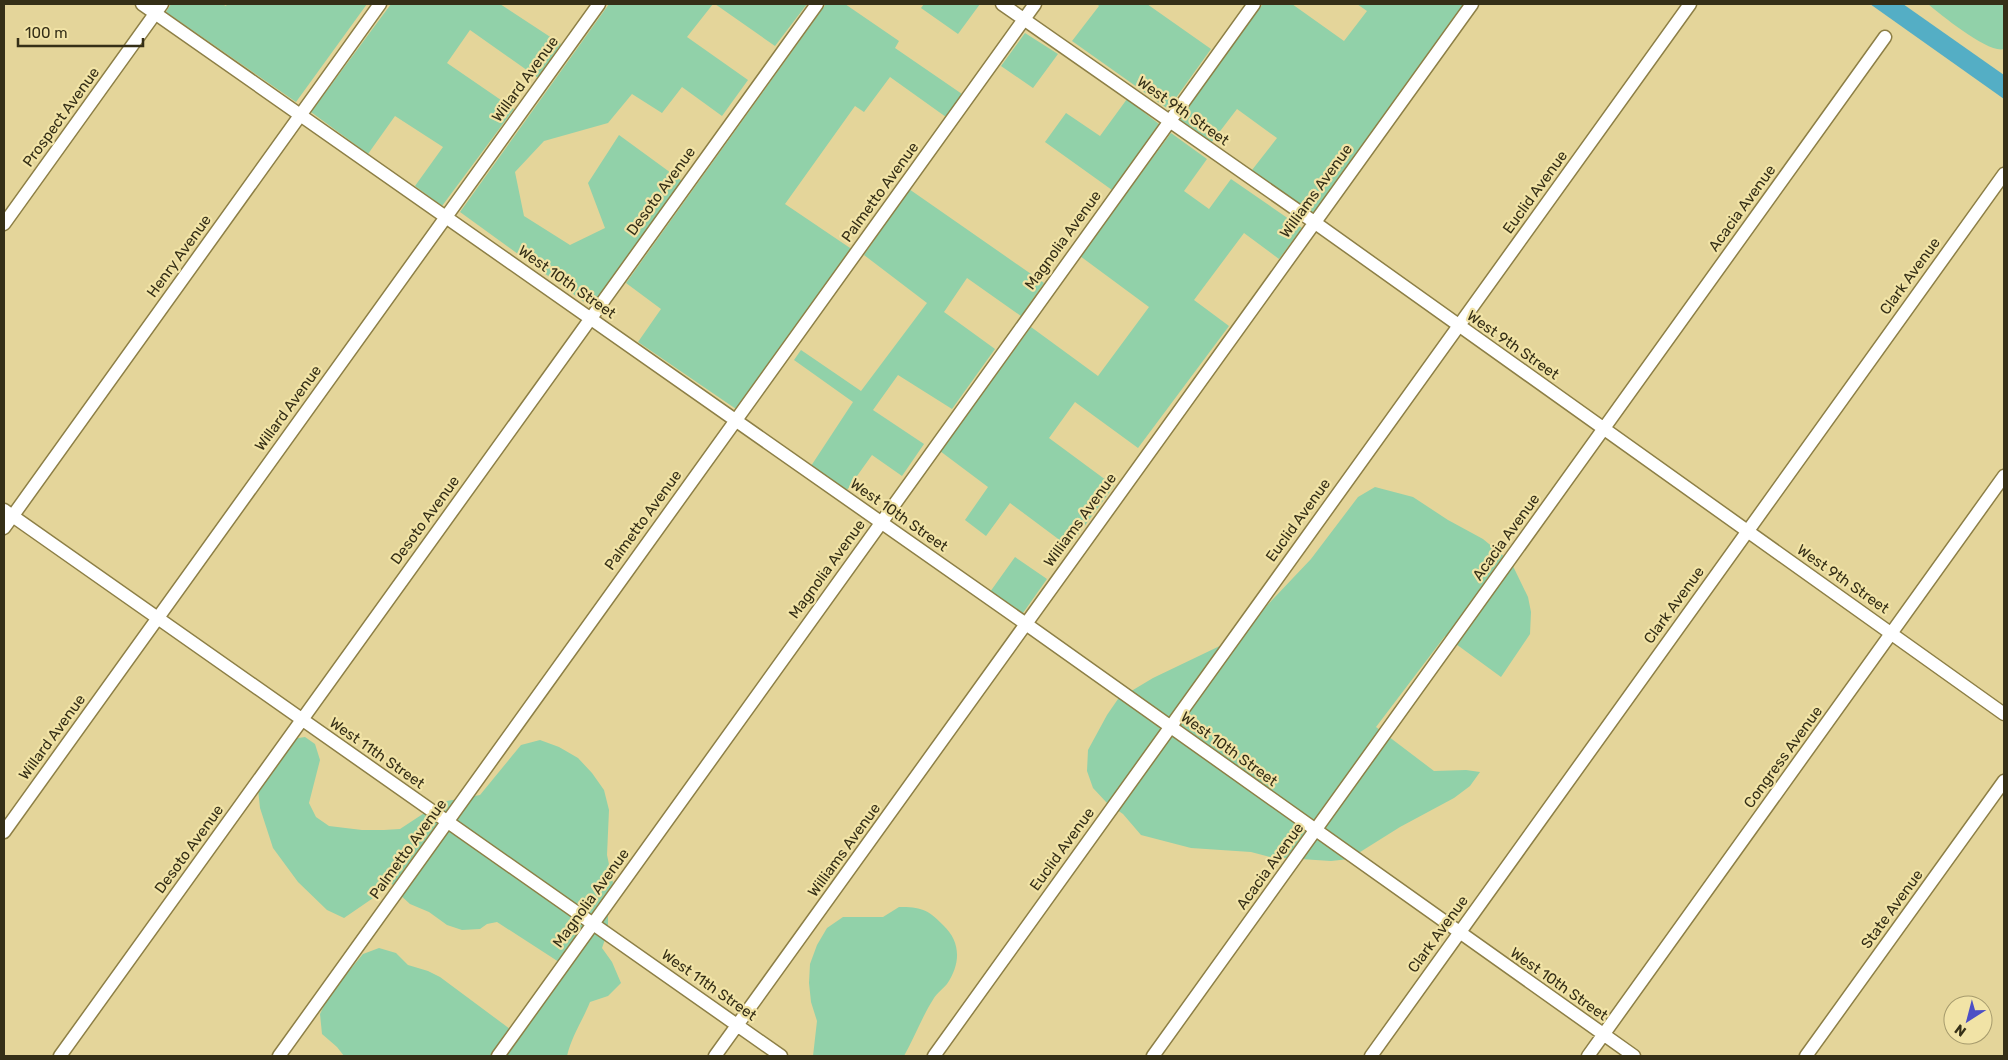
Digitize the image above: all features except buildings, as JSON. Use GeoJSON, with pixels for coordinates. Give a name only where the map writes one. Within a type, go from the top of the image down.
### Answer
{"type":"FeatureCollection","features":[{"type":"Feature","properties":{"kind":"street","name":"West 10th Street"},"geometry":{"type":"LineString","coordinates":[[142,4],[158,8],[300,115],[1026,624],[1634,1056]]}},
{"type":"Feature","properties":{"kind":"street","name":"Henry Avenue"},"geometry":{"type":"LineString","coordinates":[[4,528],[8,513],[380,4]]}},
{"type":"Feature","properties":{"kind":"street","name":"Willard Avenue"},"geometry":{"type":"LineString","coordinates":[[4,832],[599,4]]}},
{"type":"Feature","properties":{"kind":"street","name":"Desoto Avenue"},"geometry":{"type":"LineString","coordinates":[[60,1056],[817,4]]}},
{"type":"Feature","properties":{"kind":"street","name":"West 9th Street"},"geometry":{"type":"LineString","coordinates":[[1002,4],[1314,222],[2004,714]]}},
{"type":"Feature","properties":{"kind":"street","name":"Palmetto Avenue"},"geometry":{"type":"LineString","coordinates":[[279,1056],[1035,4]]}},
{"type":"Feature","properties":{"kind":"street","name":"Magnolia Avenue"},"geometry":{"type":"LineString","coordinates":[[498,1056],[1254,4]]}},
{"type":"Feature","properties":{"kind":"street","name":"Williams Avenue"},"geometry":{"type":"LineString","coordinates":[[716,1056],[1472,4]]}},
{"type":"Feature","properties":{"kind":"street","name":"Euclid Avenue"},"geometry":{"type":"LineString","coordinates":[[934,1056],[1690,4]]}},
{"type":"Feature","properties":{"kind":"street","name":"Prospect Avenue"},"geometry":{"type":"LineString","coordinates":[[4,224],[158,8]]}},
{"type":"Feature","properties":{"kind":"street","name":"Acacia Avenue"},"geometry":{"type":"LineString","coordinates":[[1153,1056],[1886,37]]}},
{"type":"Feature","properties":{"kind":"street","name":"Clark Avenue"},"geometry":{"type":"LineString","coordinates":[[1371,1056],[2004,174]]}},
{"type":"Feature","properties":{"kind":"street","name":"Congress Avenue"},"geometry":{"type":"LineString","coordinates":[[1588,1056],[2004,476]]}},
{"type":"Feature","properties":{"kind":"street","name":"West 11th Street"},"geometry":{"type":"LineString","coordinates":[[8,513],[781,1056]]}},
{"type":"Feature","properties":{"kind":"street","name":"State Avenue"},"geometry":{"type":"LineString","coordinates":[[1806,1056],[2004,781]]}},
{"type":"Feature","properties":{"kind":"green space"},"geometry":{"type":"Polygon","coordinates":[[[171,4],[222,4],[226,6],[227,4],[367,4],[296,102],[166,12],[171,4]]]}},
{"type":"Feature","properties":{"kind":"green space"},"geometry":{"type":"Polygon","coordinates":[[[391,4],[500,4],[561,44],[538,78],[470,30],[447,63],[514,109],[442,206],[415,186],[443,147],[395,116],[368,154],[311,112],[391,4]]]}},
{"type":"Feature","properties":{"kind":"green space"},"geometry":{"type":"Polygon","coordinates":[[[609,4],[713,4],[687,37],[748,80],[722,116],[682,87],[662,113],[632,94],[608,123],[544,141],[515,172],[524,216],[570,245],[605,228],[588,183],[619,135],[682,181],[591,307],[460,212],[609,4]]]}},
{"type":"Feature","properties":{"kind":"green space"},"geometry":{"type":"Polygon","coordinates":[[[715,4],[807,4],[775,46],[715,4]]]}},
{"type":"Feature","properties":{"kind":"green space"},"geometry":{"type":"Polygon","coordinates":[[[826,4],[845,4],[899,41],[895,48],[962,94],[946,117],[890,77],[864,112],[855,106],[785,204],[853,250],[736,409],[638,342],[661,309],[626,283],[826,4]]]}},
{"type":"Feature","properties":{"kind":"green space"},"geometry":{"type":"Polygon","coordinates":[[[924,4],[980,4],[958,34],[921,8],[924,4]]]}},
{"type":"Feature","properties":{"kind":"green space"},"geometry":{"type":"Polygon","coordinates":[[[1097,4],[1147,4],[1211,49],[1168,109],[1072,41],[1099,6],[1097,4]]]}},
{"type":"Feature","properties":{"kind":"green space"},"geometry":{"type":"Polygon","coordinates":[[[1263,4],[1292,4],[1344,41],[1367,11],[1357,4],[1465,4],[1312,216],[1252,170],[1277,138],[1237,109],[1211,143],[1181,122],[1181,113],[1263,4]]]}},
{"type":"Feature","properties":{"kind":"green space"},"geometry":{"type":"Polygon","coordinates":[[[1928,4],[2004,4],[2004,49],[1988,46],[1977,40],[1928,4]]]}},
{"type":"Feature","properties":{"kind":"green space"},"geometry":{"type":"Polygon","coordinates":[[[1025,33],[1058,54],[1033,88],[1001,66],[1025,33]]]}},
{"type":"Feature","properties":{"kind":"green space"},"geometry":{"type":"Polygon","coordinates":[[[1127,99],[1159,124],[1112,190],[1045,142],[1066,113],[1100,136],[1127,99]]]}},
{"type":"Feature","properties":{"kind":"green space"},"geometry":{"type":"Polygon","coordinates":[[[1171,133],[1207,159],[1184,191],[1209,209],[1231,179],[1302,228],[1279,259],[1244,233],[1194,300],[1229,326],[1138,448],[1075,402],[1049,438],[1114,486],[1069,547],[1010,503],[986,536],[965,520],[988,487],[940,451],[1031,327],[1098,376],[1149,307],[1080,256],[1171,133]]]}},
{"type":"Feature","properties":{"kind":"green space"},"geometry":{"type":"Polygon","coordinates":[[[909,189],[1044,283],[1021,316],[967,278],[944,312],[995,349],[952,409],[898,375],[873,410],[924,444],[902,476],[872,455],[847,490],[811,466],[853,402],[794,360],[801,350],[861,391],[927,303],[864,255],[909,189]]]}},
{"type":"Feature","properties":{"kind":"green space"},"geometry":{"type":"Polygon","coordinates":[[[1375,487],[1413,497],[1448,520],[1483,539],[1511,562],[1528,597],[1531,612],[1530,634],[1501,677],[1445,636],[1376,727],[1434,771],[1466,770],[1480,772],[1470,786],[1454,798],[1400,827],[1349,859],[1331,861],[1270,857],[1251,852],[1191,848],[1141,835],[1123,814],[1107,803],[1093,788],[1087,771],[1088,750],[1107,715],[1118,699],[1153,678],[1226,643],[1256,617],[1311,559],[1358,497],[1375,487]]]}},
{"type":"Feature","properties":{"kind":"green space"},"geometry":{"type":"Polygon","coordinates":[[[1015,557],[1047,579],[1023,613],[990,592],[1015,557]]]}},
{"type":"Feature","properties":{"kind":"green space"},"geometry":{"type":"Polygon","coordinates":[[[305,737],[315,744],[320,760],[309,803],[316,817],[329,826],[362,830],[400,829],[435,806],[447,801],[480,795],[521,745],[540,740],[559,747],[578,758],[592,773],[604,790],[609,810],[607,855],[613,883],[608,897],[608,931],[602,948],[612,962],[621,983],[608,996],[590,1002],[574,1035],[567,1056],[344,1056],[322,1034],[320,1014],[329,995],[363,954],[379,948],[396,953],[408,965],[440,977],[514,1032],[562,964],[497,922],[487,924],[480,929],[462,930],[447,925],[429,912],[410,904],[398,893],[399,890],[388,881],[379,894],[344,918],[327,910],[298,882],[273,848],[260,808],[258,789],[275,768],[277,759],[292,739],[305,737]]]}},
{"type":"Feature","properties":{"kind":"green space"},"geometry":{"type":"Polygon","coordinates":[[[899,907],[918,908],[928,912],[949,932],[953,938],[957,953],[957,961],[952,976],[935,996],[904,1056],[813,1056],[817,1021],[811,1002],[809,983],[810,964],[817,945],[827,928],[843,917],[883,917],[899,907]]]}},
{"type":"Feature","properties":{"kind":"water"},"geometry":{"type":"Polygon","coordinates":[[[1870,4],[1903,4],[2004,75],[2004,99],[1870,4]]]}}]}
